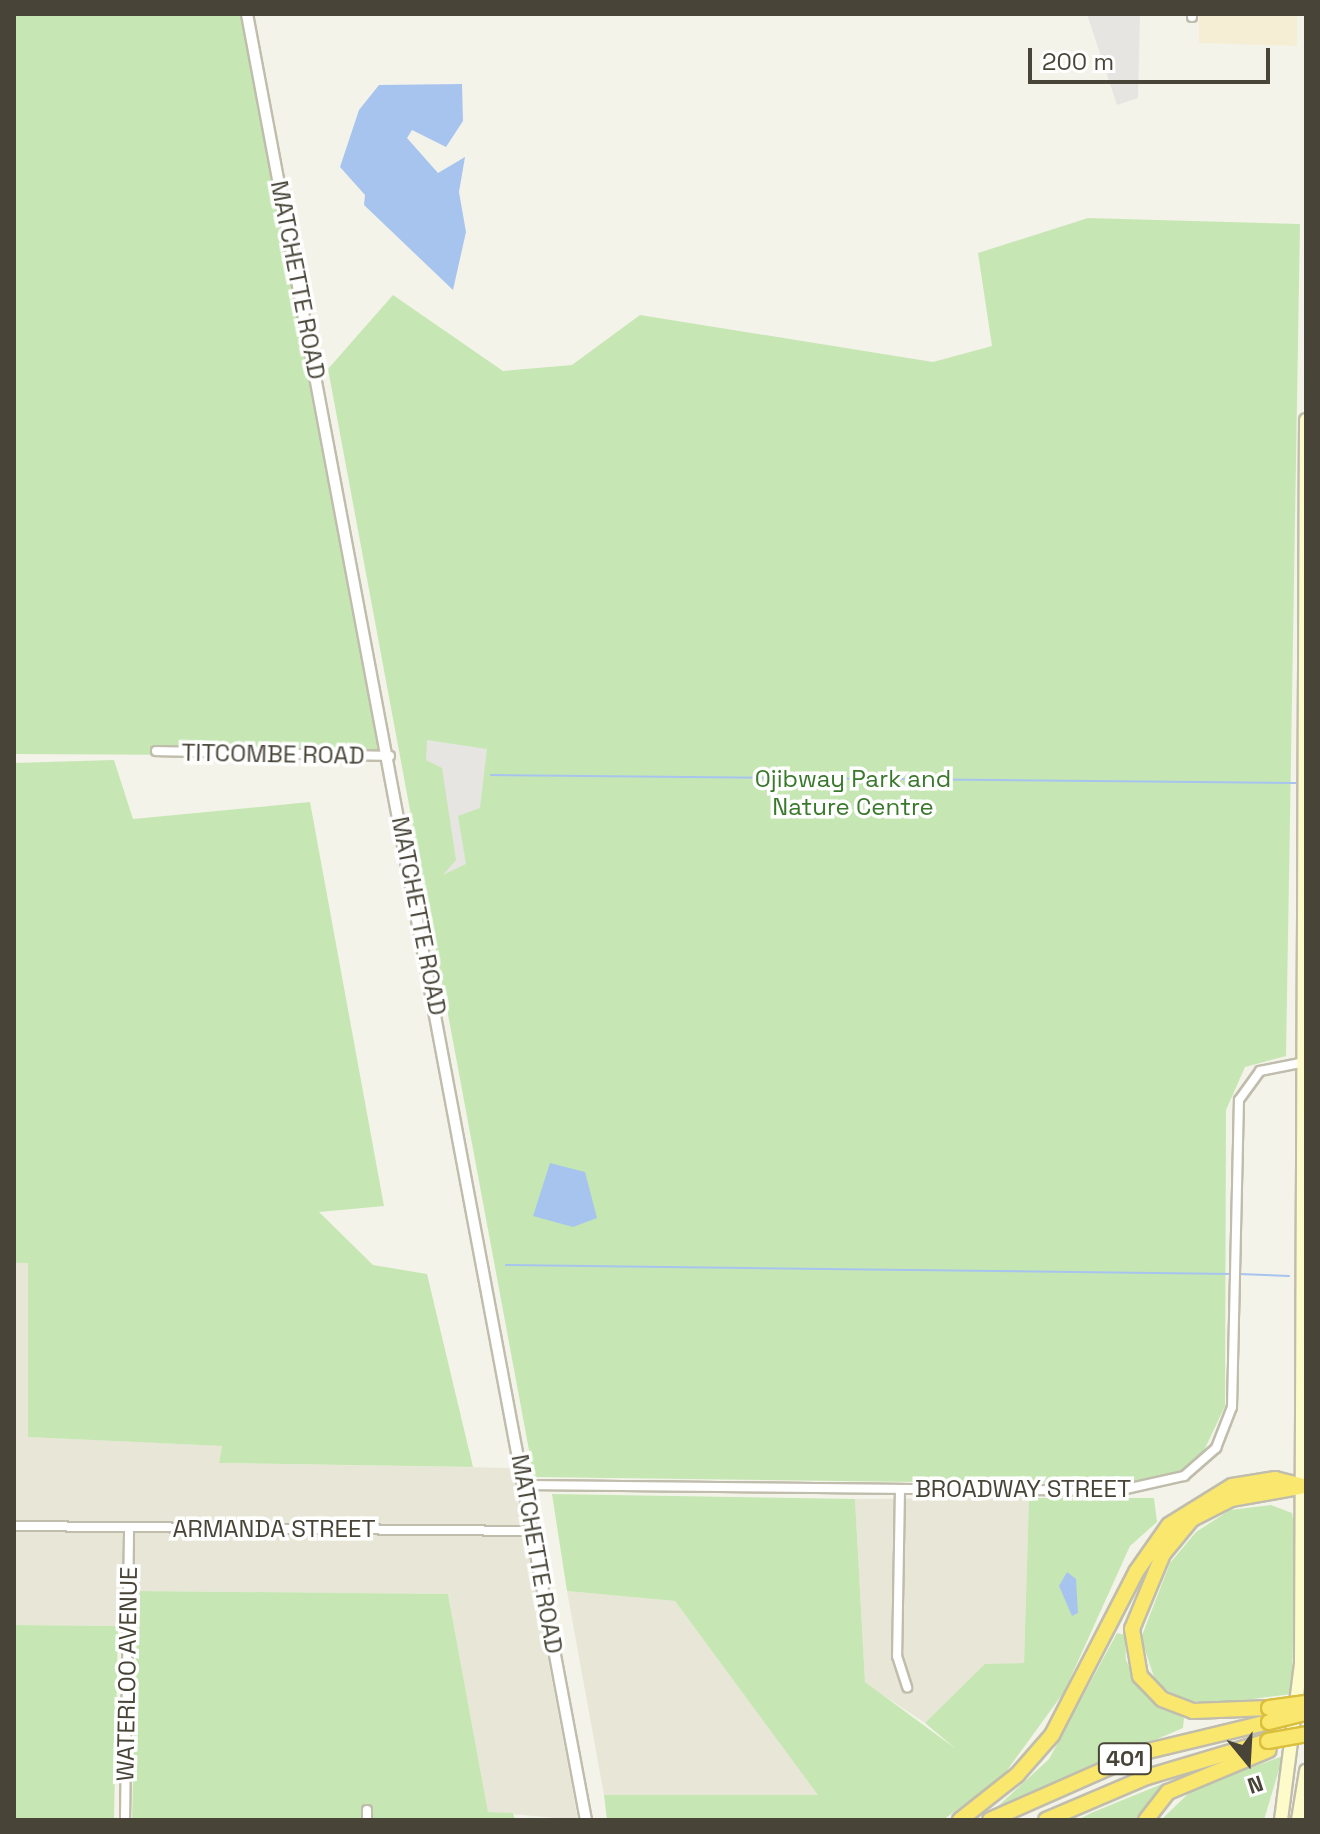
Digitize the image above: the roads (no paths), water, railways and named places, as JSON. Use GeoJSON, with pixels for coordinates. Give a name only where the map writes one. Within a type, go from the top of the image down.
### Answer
{"type":"FeatureCollection","features":[{"type":"Feature","properties":{"kind":"highway"},"geometry":{"type":"LineString","coordinates":[[960,1820],[1017,1775],[1052,1735],[1136,1572],[1169,1525],[1232,1486],[1275,1479],[1303,1487]]}},
{"type":"Feature","properties":{"kind":"highway"},"geometry":{"type":"LineString","coordinates":[[1303,1487],[1231,1499],[1192,1519],[1163,1554],[1132,1629],[1140,1676],[1162,1699],[1193,1711],[1269,1715],[1306,1703]]}},
{"type":"Feature","properties":{"kind":"highway","name":"401"},"geometry":{"type":"LineString","coordinates":[[990,1820],[1144,1752],[1269,1715],[1306,1713]]}},
{"type":"Feature","properties":{"kind":"highway","name":"401"},"geometry":{"type":"LineString","coordinates":[[1046,1820],[1147,1777],[1306,1734]]}},
{"type":"Feature","properties":{"kind":"highway"},"geometry":{"type":"LineString","coordinates":[[1146,1820],[1168,1792],[1269,1746],[1306,1741]]}},
{"type":"Feature","properties":{"kind":"main road"},"geometry":{"type":"LineString","coordinates":[[1281,1820],[1299,1718],[1303,1487],[1306,420]]}},
{"type":"Feature","properties":{"kind":"main road"},"geometry":{"type":"LineString","coordinates":[[1298,1820],[1306,1771]]}},
{"type":"Feature","properties":{"kind":"street","name":"MATCHETTE ROAD"},"geometry":{"type":"LineString","coordinates":[[247,14],[390,756],[586,1820]]}},
{"type":"Feature","properties":{"kind":"street","name":"TITCOMBE ROAD"},"geometry":{"type":"LineString","coordinates":[[156,751],[390,756]]}},
{"type":"Feature","properties":{"kind":"street","name":"BROADWAY STREET"},"geometry":{"type":"LineString","coordinates":[[525,1485],[1149,1488],[1184,1476],[1210,1455],[1232,1407],[1239,1100],[1260,1071],[1304,1062]]}},
{"type":"Feature","properties":{"kind":"street"},"geometry":{"type":"LineString","coordinates":[[900,1489],[897,1656],[907,1687]]}},
{"type":"Feature","properties":{"kind":"street","name":"ARMANDA STREET"},"geometry":{"type":"LineString","coordinates":[[14,1526],[533,1531]]}},
{"type":"Feature","properties":{"kind":"street","name":"WATERLOO AVENUE"},"geometry":{"type":"LineString","coordinates":[[125,1820],[129,1528]]}},
{"type":"Feature","properties":{"kind":"street"},"geometry":{"type":"LineString","coordinates":[[367,1810],[367,1820]]}},
{"type":"Feature","properties":{"kind":"water"},"geometry":{"type":"Polygon","coordinates":[[[462,84],[463,121],[446,147],[412,130],[407,138],[438,173],[465,157],[459,192],[466,232],[453,290],[364,205],[365,195],[340,167],[359,110],[379,85],[462,84]]]}},
{"type":"Feature","properties":{"kind":"water"},"geometry":{"type":"Polygon","coordinates":[[[550,1163],[585,1172],[597,1218],[573,1227],[533,1216],[550,1163]]]}},
{"type":"Feature","properties":{"kind":"water"},"geometry":{"type":"Polygon","coordinates":[[[1067,1572],[1076,1579],[1078,1613],[1072,1616],[1059,1586],[1067,1572]]]}},
{"type":"Feature","properties":{"kind":"waterway"},"geometry":{"type":"LineString","coordinates":[[491,775],[1296,783]]}},
{"type":"Feature","properties":{"kind":"waterway"},"geometry":{"type":"LineString","coordinates":[[506,1265],[1233,1274]]}},
{"type":"Feature","properties":{"kind":"waterway"},"geometry":{"type":"LineString","coordinates":[[1239,1274],[1289,1276]]}},
{"type":"Feature","properties":{"kind":"park label","name":"Ojibway Park and Nature Centre"},"geometry":{"type":"Point","coordinates":[853,793]}}]}
